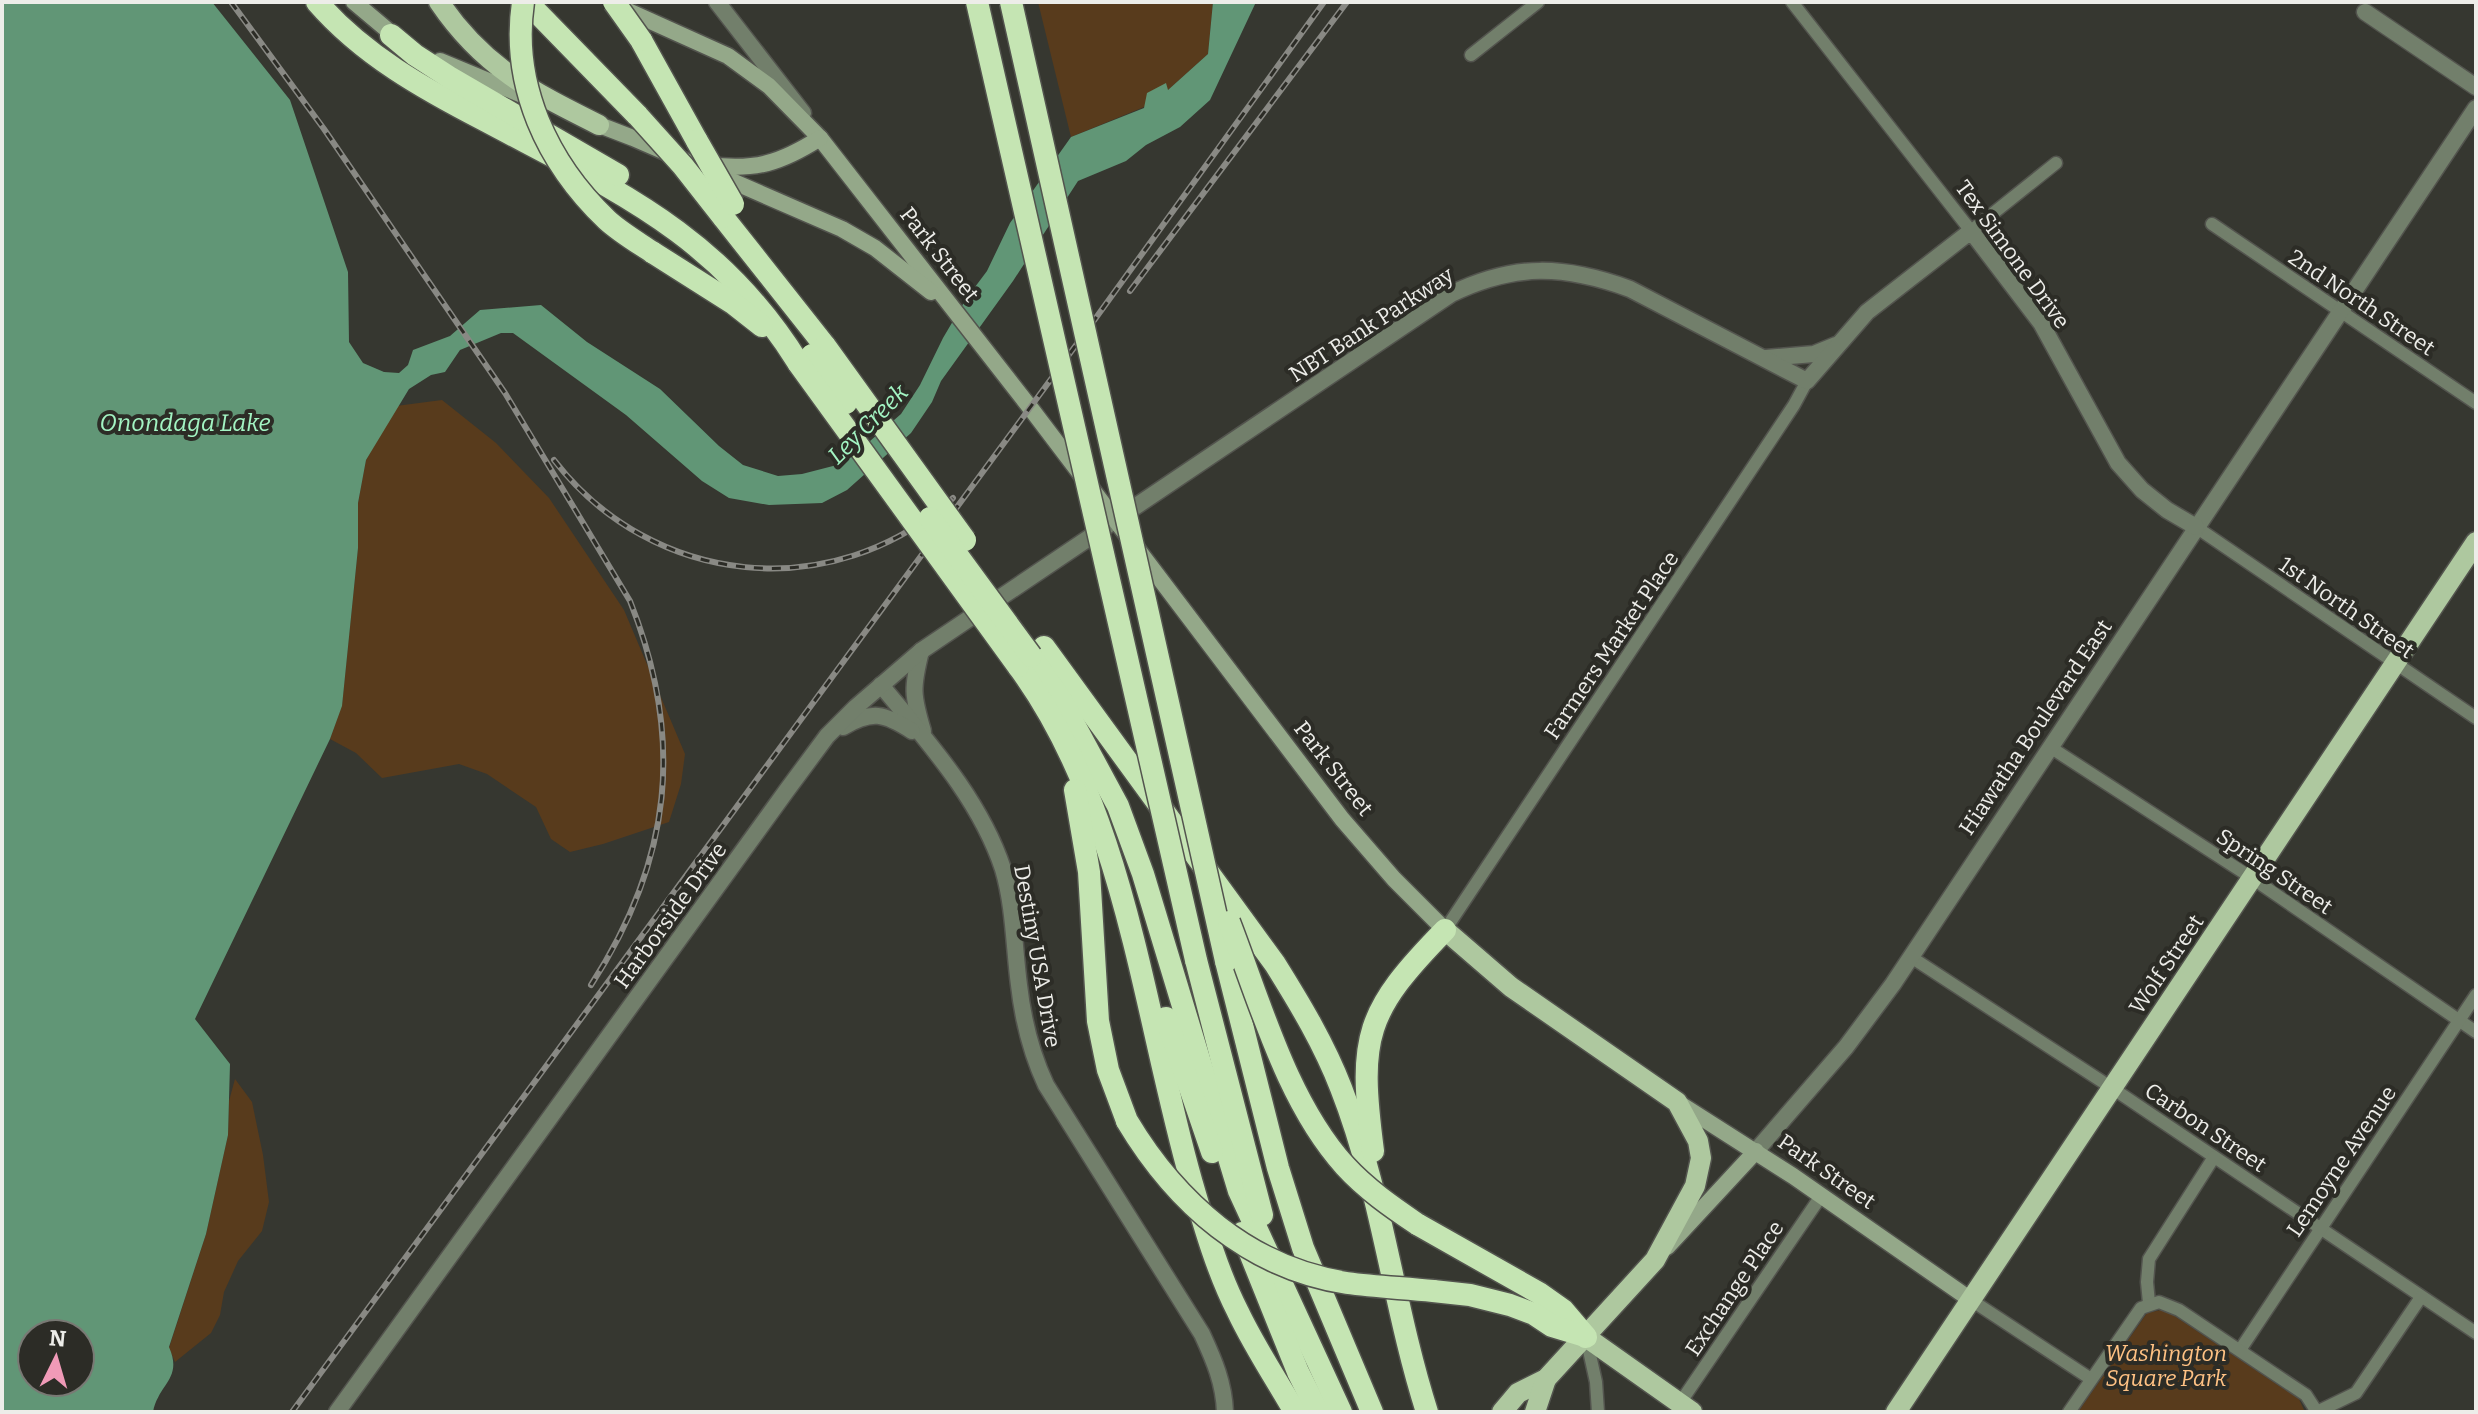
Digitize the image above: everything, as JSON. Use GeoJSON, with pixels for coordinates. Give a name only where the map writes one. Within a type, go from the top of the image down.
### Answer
{"type":"FeatureCollection","features":[{"type":"Feature","properties":{"kind":"highway"},"geometry":{"type":"LineString","coordinates":[[317,2],[375,56],[412,81],[630,198],[671,225],[723,268],[747,292],[781,335],[812,355]]}},
{"type":"Feature","properties":{"kind":"highway"},"geometry":{"type":"LineString","coordinates":[[525,2],[519,30],[526,85],[541,132],[573,185],[609,222],[760,324],[812,355]]}},
{"type":"Feature","properties":{"kind":"highway"},"geometry":{"type":"LineString","coordinates":[[525,2],[728,211],[798,311],[812,355],[1062,702],[1118,806],[1143,874],[1239,1191],[1341,1412]]}},
{"type":"Feature","properties":{"kind":"highway"},"geometry":{"type":"LineString","coordinates":[[611,2],[641,40],[697,141],[728,211]]}},
{"type":"Feature","properties":{"kind":"highway"},"geometry":{"type":"LineString","coordinates":[[977,2],[1196,960],[1260,1210],[1317,1362]]}},
{"type":"Feature","properties":{"kind":"highway"},"geometry":{"type":"LineString","coordinates":[[1011,2],[1226,961],[1278,1168],[1303,1248],[1372,1412]]}},
{"type":"Feature","properties":{"kind":"highway"},"geometry":{"type":"LineString","coordinates":[[391,35],[449,77],[670,208],[709,237],[761,289],[1031,657],[1275,964],[1306,1015],[1340,1086],[1356,1133],[1427,1412]]}},
{"type":"Feature","properties":{"kind":"highway"},"geometry":{"type":"LineString","coordinates":[[1031,657],[1055,724],[1082,820],[1089,872],[1098,1021],[1108,1070],[1127,1121],[1149,1157],[1194,1207],[1223,1231],[1263,1255],[1347,1283],[1470,1295],[1510,1305],[1534,1314],[1552,1326],[1586,1337]]}},
{"type":"Feature","properties":{"kind":"highway"},"geometry":{"type":"LineString","coordinates":[[1055,724],[1076,763],[1100,824],[1156,1032],[1191,1179],[1210,1239],[1238,1314],[1292,1409]]}},
{"type":"Feature","properties":{"kind":"highway"},"geometry":{"type":"LineString","coordinates":[[1204,858],[1284,1064],[1317,1129],[1345,1166],[1379,1198],[1417,1224],[1539,1293],[1563,1310],[1586,1337]]}},
{"type":"Feature","properties":{"kind":"highway"},"geometry":{"type":"LineString","coordinates":[[1116,882],[1259,1280],[1318,1412]]}},
{"type":"Feature","properties":{"kind":"highway"},"geometry":{"type":"LineString","coordinates":[[1385,1247],[1367,1108],[1367,1052],[1377,1015],[1389,992],[1445,930]]}},
{"type":"Feature","properties":{"kind":"main road"},"geometry":{"type":"LineString","coordinates":[[354,2],[391,35],[469,75],[599,125],[842,229],[875,248],[953,310]]}},
{"type":"Feature","properties":{"kind":"main road"},"geometry":{"type":"LineString","coordinates":[[439,2],[459,31],[496,66],[528,88],[599,125]]}},
{"type":"Feature","properties":{"kind":"main road"},"geometry":{"type":"LineString","coordinates":[[611,2],[728,56],[769,86],[820,138],[790,156],[757,167],[733,168],[688,162]]}},
{"type":"Feature","properties":{"kind":"main road","name":"Park Street"},"geometry":{"type":"LineString","coordinates":[[820,138],[1342,819],[1394,879],[1445,930],[1511,987],[1971,1300]]}},
{"type":"Feature","properties":{"kind":"main road","name":"Wolf Street"},"geometry":{"type":"LineString","coordinates":[[1896,1412],[2476,542]]}},
{"type":"Feature","properties":{"kind":"main road"},"geometry":{"type":"LineString","coordinates":[[1655,1260],[1700,1173],[1698,1141],[1677,1102]]}},
{"type":"Feature","properties":{"kind":"main road","name":"Hiawatha Boulevard East"},"geometry":{"type":"LineString","coordinates":[[1546,1379],[1756,1151]]}},
{"type":"Feature","properties":{"kind":"main road"},"geometry":{"type":"LineString","coordinates":[[1586,1337],[1686,1408]]}},
{"type":"Feature","properties":{"kind":"main road"},"geometry":{"type":"LineString","coordinates":[[1502,1412],[1518,1393],[1546,1379]]}},
{"type":"Feature","properties":{"kind":"main road"},"geometry":{"type":"LineString","coordinates":[[1535,1412],[1546,1379]]}},
{"type":"Feature","properties":{"kind":"street","name":"Park Street"},"geometry":{"type":"LineString","coordinates":[[717,2],[820,138]]}},
{"type":"Feature","properties":{"kind":"street"},"geometry":{"type":"LineString","coordinates":[[1471,55],[1538,2]]}},
{"type":"Feature","properties":{"kind":"street","name":"Tex Simone Drive"},"geometry":{"type":"LineString","coordinates":[[1792,2],[2041,323],[2118,463],[2142,490],[2196,527]]}},
{"type":"Feature","properties":{"kind":"street"},"geometry":{"type":"LineString","coordinates":[[2365,12],[2476,87]]}},
{"type":"Feature","properties":{"kind":"street","name":"Hiawatha Boulevard East"},"geometry":{"type":"LineString","coordinates":[[1756,1151],[1846,1047],[1911,957],[2476,108]]}},
{"type":"Feature","properties":{"kind":"street"},"geometry":{"type":"LineString","coordinates":[[1807,381],[1886,295],[2056,163]]}},
{"type":"Feature","properties":{"kind":"street","name":"2nd North Street"},"geometry":{"type":"LineString","coordinates":[[2212,224],[2476,403]]}},
{"type":"Feature","properties":{"kind":"street","name":"NBT Bank Parkway"},"geometry":{"type":"LineString","coordinates":[[1116,522],[1451,294],[1503,274],[1523,270],[1561,271],[1603,279],[1630,289],[1807,381]]}},
{"type":"Feature","properties":{"kind":"street"},"geometry":{"type":"LineString","coordinates":[[1761,358],[1814,354],[1838,344]]}},
{"type":"Feature","properties":{"kind":"street","name":"Farmers Market Place"},"geometry":{"type":"LineString","coordinates":[[1445,930],[1687,568],[1807,381]]}},
{"type":"Feature","properties":{"kind":"street","name":"Harborside Drive"},"geometry":{"type":"LineString","coordinates":[[337,1412],[827,736],[921,651],[1116,522]]}},
{"type":"Feature","properties":{"kind":"street","name":"1st North Street"},"geometry":{"type":"LineString","coordinates":[[2196,527],[2476,718]]}},
{"type":"Feature","properties":{"kind":"street"},"geometry":{"type":"LineString","coordinates":[[921,651],[913,683],[913,698],[926,740]]}},
{"type":"Feature","properties":{"kind":"street","name":"Destiny USA Drive"},"geometry":{"type":"LineString","coordinates":[[881,685],[973,804],[987,831],[1003,871],[1023,1012],[1036,1065],[1202,1334],[1219,1372],[1225,1412]]}},
{"type":"Feature","properties":{"kind":"street"},"geometry":{"type":"LineString","coordinates":[[827,736],[857,718],[876,714],[893,718],[926,740]]}},
{"type":"Feature","properties":{"kind":"street","name":"Spring Street"},"geometry":{"type":"LineString","coordinates":[[2050,747],[2252,878],[2476,1032]]}},
{"type":"Feature","properties":{"kind":"street","name":"Carbon Street"},"geometry":{"type":"LineString","coordinates":[[1911,957],[2476,1333]]}},
{"type":"Feature","properties":{"kind":"street","name":"Lemoyne Avenue"},"geometry":{"type":"LineString","coordinates":[[2240,1350],[2476,995]]}},
{"type":"Feature","properties":{"kind":"street"},"geometry":{"type":"LineString","coordinates":[[2149,1303],[2149,1259],[2214,1157]]}},
{"type":"Feature","properties":{"kind":"street","name":"Exchange Place"},"geometry":{"type":"LineString","coordinates":[[1686,1408],[1821,1196]]}},
{"type":"Feature","properties":{"kind":"street"},"geometry":{"type":"LineString","coordinates":[[2069,1412],[2128,1324],[2149,1303],[2167,1304],[2240,1350],[2306,1395],[2317,1412],[2356,1393],[2421,1297]]}},
{"type":"Feature","properties":{"kind":"street","name":"Park Street"},"geometry":{"type":"LineString","coordinates":[[1971,1300],[2091,1379]]}},
{"type":"Feature","properties":{"kind":"street"},"geometry":{"type":"LineString","coordinates":[[1586,1337],[1596,1382],[1598,1412]]}},
{"type":"Feature","properties":{"kind":"green space"},"geometry":{"type":"Polygon","coordinates":[[[1038,2],[1213,2],[1208,54],[1167,91],[1166,84],[1144,107],[1071,137],[1038,2]]]}},
{"type":"Feature","properties":{"kind":"green space"},"geometry":{"type":"Polygon","coordinates":[[[442,400],[496,443],[549,498],[624,610],[685,754],[681,784],[669,822],[570,852],[551,839],[536,807],[487,774],[459,764],[382,778],[356,753],[330,739],[342,705],[358,548],[358,503],[366,460],[396,406],[442,400]]]}},
{"type":"Feature","properties":{"kind":"green space"},"geometry":{"type":"Polygon","coordinates":[[[235,1079],[252,1102],[269,1202],[262,1231],[238,1261],[211,1333],[175,1362],[169,1348],[206,1234],[228,1135],[229,1101],[235,1079]]]}},
{"type":"Feature","properties":{"kind":"green space","name":"Washington Square Park"},"geometry":{"type":"Polygon","coordinates":[[[2161,1310],[2299,1399],[2305,1412],[2078,1412],[2147,1313],[2161,1310]]]}},
{"type":"Feature","properties":{"kind":"water","name":"Onondaga Lake"},"geometry":{"type":"Polygon","coordinates":[[[2,2],[212,2],[290,100],[348,272],[349,342],[363,363],[384,372],[399,373],[408,365],[413,350],[450,336],[480,310],[541,305],[587,342],[660,389],[743,465],[778,476],[833,466],[854,455],[901,414],[966,299],[987,271],[1010,223],[1071,137],[1144,108],[1147,93],[1166,83],[1168,90],[1208,54],[1213,2],[1256,2],[1210,100],[1180,127],[1146,145],[1126,161],[1078,181],[1013,281],[941,381],[932,402],[911,433],[847,490],[822,503],[769,505],[729,498],[702,481],[626,415],[513,333],[501,333],[460,350],[445,372],[431,375],[409,389],[366,460],[358,503],[358,548],[342,706],[330,739],[195,1019],[230,1064],[228,1135],[206,1234],[169,1347],[173,1358],[172,1374],[153,1412],[2,1412],[2,2]]]}},
{"type":"Feature","properties":{"kind":"railway"},"geometry":{"type":"LineString","coordinates":[[231,2],[324,129],[505,393],[630,601],[647,652],[658,702],[663,750],[662,798],[653,845],[639,892],[618,938],[591,985]]}},
{"type":"Feature","properties":{"kind":"railway"},"geometry":{"type":"LineString","coordinates":[[292,1412],[1090,326],[1324,2]]}},
{"type":"Feature","properties":{"kind":"railway"},"geometry":{"type":"LineString","coordinates":[[1130,291],[1347,2]]}},
{"type":"Feature","properties":{"kind":"railway"},"geometry":{"type":"LineString","coordinates":[[554,460],[594,503],[641,535],[692,556],[745,567],[800,567],[854,555],[905,533],[953,498]]}},
{"type":"Feature","properties":{"kind":"water label","name":"Ley Creek"},"geometry":{"type":"Point","coordinates":[868,424]}}]}
